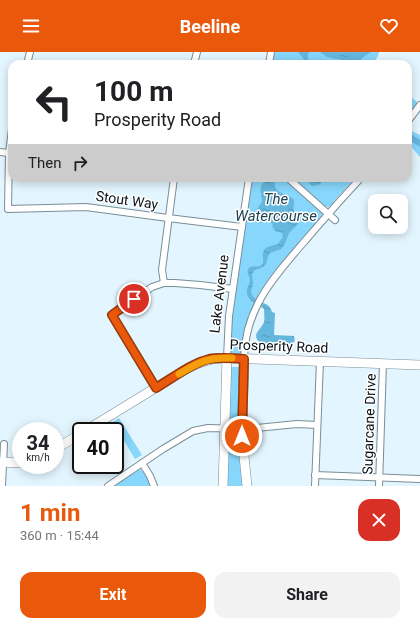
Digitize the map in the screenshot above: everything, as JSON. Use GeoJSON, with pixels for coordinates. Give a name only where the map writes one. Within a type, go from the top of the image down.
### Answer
{"type":"FeatureCollection","features":[{"type":"Feature","properties":{"kind":"street"},"geometry":{"type":"LineString","coordinates":[[412,116],[420,104]]}},
{"type":"Feature","properties":{"kind":"street","name":"Stout Way"},"geometry":{"type":"LineString","coordinates":[[8,182],[8,209],[86,207],[242,227]]}},
{"type":"Feature","properties":{"kind":"street"},"geometry":{"type":"LineString","coordinates":[[164,283],[162,270],[173,182]]}},
{"type":"Feature","properties":{"kind":"street","name":"Lake Avenue"},"geometry":{"type":"LineString","coordinates":[[223,486],[228,323],[248,182]]}},
{"type":"Feature","properties":{"kind":"street"},"geometry":{"type":"LineString","coordinates":[[292,182],[335,220]]}},
{"type":"Feature","properties":{"kind":"street"},"geometry":{"type":"LineString","coordinates":[[247,486],[242,429],[244,346],[251,319],[267,287],[279,271],[357,182]]}},
{"type":"Feature","properties":{"kind":"street"},"geometry":{"type":"LineString","coordinates":[[156,388],[112,315],[152,287],[164,283],[233,289]]}},
{"type":"Feature","properties":{"kind":"street","name":"Prosperity Road"},"geometry":{"type":"LineString","coordinates":[[101,422],[198,363],[209,359],[227,358],[420,364]]}},
{"type":"Feature","properties":{"kind":"street"},"geometry":{"type":"LineString","coordinates":[[315,486],[320,361]]}},
{"type":"Feature","properties":{"kind":"street","name":"Sugarcane Drive"},"geometry":{"type":"LineString","coordinates":[[379,486],[384,363]]}},
{"type":"Feature","properties":{"kind":"street"},"geometry":{"type":"LineString","coordinates":[[108,486],[193,431],[208,428],[250,429],[297,424],[317,425]]}},
{"type":"Feature","properties":{"kind":"street"},"geometry":{"type":"LineString","coordinates":[[2,486],[4,444]]}},
{"type":"Feature","properties":{"kind":"street"},"geometry":{"type":"LineString","coordinates":[[142,463],[154,486]]}},
{"type":"Feature","properties":{"kind":"street"},"geometry":{"type":"LineString","coordinates":[[316,475],[420,479]]}},
{"type":"Feature","properties":{"kind":"shaded area"},"geometry":{"type":"Polygon","coordinates":[[[274,52],[379,52],[376,60],[272,60],[274,52]]]}},
{"type":"Feature","properties":{"kind":"shaded area"},"geometry":{"type":"Polygon","coordinates":[[[412,98],[417,102],[412,110],[412,98]]]}},
{"type":"Feature","properties":{"kind":"shaded area"},"geometry":{"type":"Polygon","coordinates":[[[412,131],[420,135],[420,157],[412,148],[412,131]]]}},
{"type":"Feature","properties":{"kind":"shaded area"},"geometry":{"type":"Polygon","coordinates":[[[250,182],[288,182],[322,212],[321,218],[249,318],[242,337],[240,354],[230,353],[230,329],[250,182]]]}},
{"type":"Feature","properties":{"kind":"shaded area"},"geometry":{"type":"Polygon","coordinates":[[[296,182],[351,182],[333,204],[328,207],[323,206],[296,182]]]}},
{"type":"Feature","properties":{"kind":"shaded area"},"geometry":{"type":"Polygon","coordinates":[[[229,367],[241,367],[240,419],[228,419],[229,367]]]}},
{"type":"Feature","properties":{"kind":"shaded area"},"geometry":{"type":"Polygon","coordinates":[[[119,418],[121,422],[113,422],[119,418]]]}},
{"type":"Feature","properties":{"kind":"shaded area"},"geometry":{"type":"Polygon","coordinates":[[[124,426],[142,455],[135,459],[124,440],[124,426]]]}},
{"type":"Feature","properties":{"kind":"shaded area"},"geometry":{"type":"Polygon","coordinates":[[[227,438],[240,438],[245,486],[226,486],[227,438]]]}},
{"type":"Feature","properties":{"kind":"shaded area"},"geometry":{"type":"Polygon","coordinates":[[[139,469],[145,474],[150,486],[114,486],[139,469]]]}},
{"type":"Feature","properties":{"kind":"water"},"geometry":{"type":"Polygon","coordinates":[[[298,52],[309,52],[309,60],[304,60],[298,52]]]}},
{"type":"Feature","properties":{"kind":"water"},"geometry":{"type":"Polygon","coordinates":[[[320,52],[371,52],[361,60],[342,60],[327,57],[320,52]]]}},
{"type":"Feature","properties":{"kind":"water"},"geometry":{"type":"Polygon","coordinates":[[[412,135],[420,140],[420,147],[412,142],[412,135]]]}},
{"type":"Feature","properties":{"kind":"water","name":"The Watercourse"},"geometry":{"type":"Polygon","coordinates":[[[264,182],[275,182],[275,187],[277,190],[294,200],[294,213],[298,221],[298,224],[289,233],[284,246],[281,249],[270,253],[266,264],[255,270],[252,275],[253,283],[251,292],[253,296],[271,308],[272,312],[275,313],[274,335],[294,336],[295,340],[290,346],[277,344],[263,345],[257,340],[256,334],[264,322],[264,309],[249,298],[247,290],[250,280],[248,273],[249,268],[253,266],[261,266],[265,249],[278,244],[283,237],[282,233],[275,231],[272,226],[273,224],[267,220],[259,223],[254,217],[255,212],[262,201],[260,189],[264,182]]]}},
{"type":"Feature","properties":{"kind":"water"},"geometry":{"type":"Polygon","coordinates":[[[321,182],[318,185],[312,186],[309,183],[321,182]]]}},
{"type":"Feature","properties":{"kind":"slow traffic"},"geometry":{"type":"LineString","coordinates":[[179,374],[198,363],[209,359],[232,358]]}},
{"type":"Feature","properties":{"kind":"route"},"geometry":{"type":"LineString","coordinates":[[134,299],[112,315],[156,388],[188,368],[209,359],[244,359],[242,436]]}}]}
